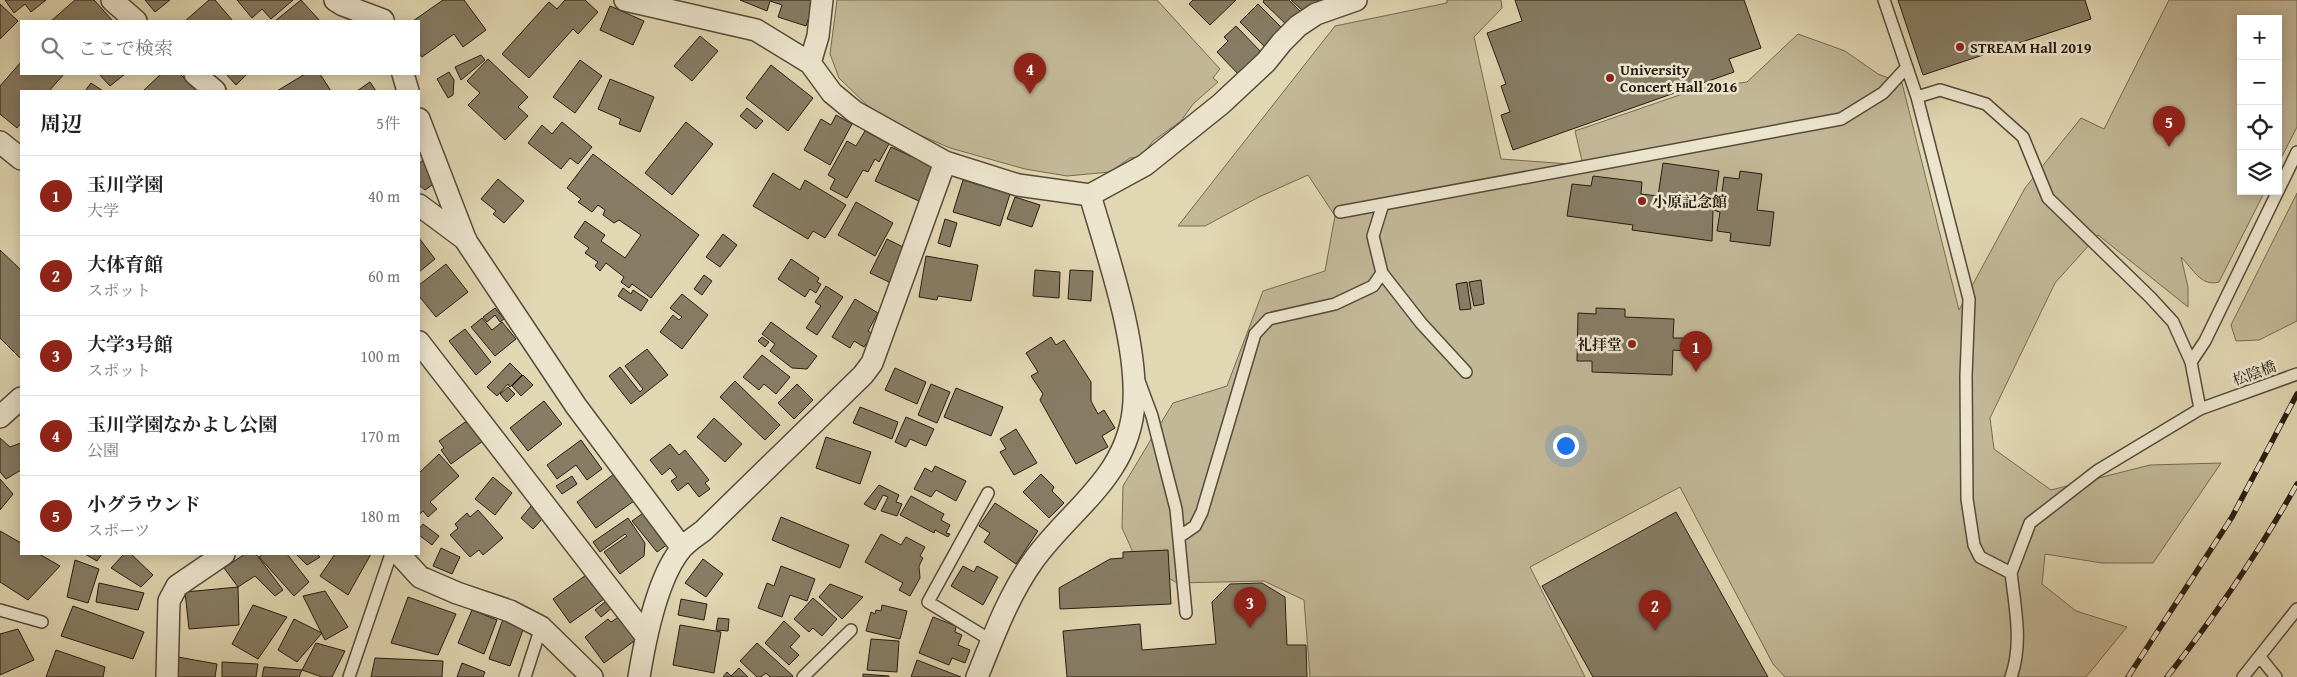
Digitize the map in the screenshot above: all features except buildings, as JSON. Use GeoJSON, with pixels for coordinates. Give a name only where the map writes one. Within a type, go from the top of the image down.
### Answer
{"type":"FeatureCollection","features":[{"type":"Feature","properties":{"kind":"street"},"geometry":{"type":"LineString","coordinates":[[112,0],[135,20]]}},
{"type":"Feature","properties":{"kind":"street"},"geometry":{"type":"LineString","coordinates":[[335,0],[343,5],[382,14]]}},
{"type":"Feature","properties":{"kind":"street"},"geometry":{"type":"LineString","coordinates":[[625,0],[756,30],[810,63],[832,93],[850,108],[945,162],[1018,185],[1090,196],[1145,165],[1221,104],[1266,62],[1298,26],[1316,14],[1356,0]]}},
{"type":"Feature","properties":{"kind":"street"},"geometry":{"type":"LineString","coordinates":[[810,63],[818,36],[822,0]]}},
{"type":"Feature","properties":{"kind":"street"},"geometry":{"type":"LineString","coordinates":[[197,75],[214,90]]}},
{"type":"Feature","properties":{"kind":"street"},"geometry":{"type":"LineString","coordinates":[[403,75],[408,90]]}},
{"type":"Feature","properties":{"kind":"street"},"geometry":{"type":"LineString","coordinates":[[420,122],[466,240],[576,406],[682,548]]}},
{"type":"Feature","properties":{"kind":"street"},"geometry":{"type":"LineString","coordinates":[[0,142],[20,158]]}},
{"type":"Feature","properties":{"kind":"street"},"geometry":{"type":"LineString","coordinates":[[639,677],[646,636],[670,568],[682,548],[717,518],[872,363],[945,162]]}},
{"type":"Feature","properties":{"kind":"street"},"geometry":{"type":"LineString","coordinates":[[977,677],[1016,587],[1033,561],[1102,484],[1121,453],[1126,438],[1134,403],[1132,361],[1116,289],[1090,196]]}},
{"type":"Feature","properties":{"kind":"street"},"geometry":{"type":"LineString","coordinates":[[420,206],[466,240]]}},
{"type":"Feature","properties":{"kind":"street"},"geometry":{"type":"LineString","coordinates":[[420,343],[646,636]]}},
{"type":"Feature","properties":{"kind":"street"},"geometry":{"type":"LineString","coordinates":[[0,417],[20,399]]}},
{"type":"Feature","properties":{"kind":"street"},"geometry":{"type":"LineString","coordinates":[[167,677],[169,601],[177,586],[223,555]]}},
{"type":"Feature","properties":{"kind":"street"},"geometry":{"type":"LineString","coordinates":[[400,555],[420,577],[457,593],[510,611],[541,627],[592,677]]}},
{"type":"Feature","properties":{"kind":"lane"},"geometry":{"type":"LineString","coordinates":[[1884,0],[1917,98],[1969,299],[1966,376],[1967,500],[1974,544],[1980,557],[2011,573],[2017,623],[2017,661],[2011,677]]}},
{"type":"Feature","properties":{"kind":"lane"},"geometry":{"type":"LineString","coordinates":[[1340,212],[1841,119],[1883,93],[1907,67]]}},
{"type":"Feature","properties":{"kind":"lane"},"geometry":{"type":"LineString","coordinates":[[1917,98],[1940,90],[1986,104],[2023,137],[2048,198],[2151,298],[2173,322],[2191,362],[2200,409]]}},
{"type":"Feature","properties":{"kind":"lane"},"geometry":{"type":"LineString","coordinates":[[2282,183],[2297,152]]}},
{"type":"Feature","properties":{"kind":"lane"},"geometry":{"type":"LineString","coordinates":[[2191,362],[2205,341],[2276,195]]}},
{"type":"Feature","properties":{"kind":"lane"},"geometry":{"type":"LineString","coordinates":[[1383,204],[1373,236],[1382,273],[1421,323],[1466,372]]}},
{"type":"Feature","properties":{"kind":"lane"},"geometry":{"type":"LineString","coordinates":[[1179,537],[1195,526],[1202,512],[1254,334],[1269,319],[1335,304],[1366,290],[1373,286],[1382,273]]}},
{"type":"Feature","properties":{"kind":"lane"},"geometry":{"type":"LineString","coordinates":[[1132,361],[1152,416],[1176,509],[1186,613]]}},
{"type":"Feature","properties":{"kind":"lane","name":"松陰橋"},"geometry":{"type":"LineString","coordinates":[[2011,573],[2030,524],[2097,471],[2200,409],[2297,374]]}},
{"type":"Feature","properties":{"kind":"lane"},"geometry":{"type":"LineString","coordinates":[[988,493],[928,602],[992,640]]}},
{"type":"Feature","properties":{"kind":"lane"},"geometry":{"type":"LineString","coordinates":[[349,677],[391,555]]}},
{"type":"Feature","properties":{"kind":"lane"},"geometry":{"type":"LineString","coordinates":[[2243,677],[2297,609]]}},
{"type":"Feature","properties":{"kind":"lane"},"geometry":{"type":"LineString","coordinates":[[0,610],[42,622]]}},
{"type":"Feature","properties":{"kind":"lane"},"geometry":{"type":"LineString","coordinates":[[525,677],[541,627]]}},
{"type":"Feature","properties":{"kind":"lane"},"geometry":{"type":"LineString","coordinates":[[803,677],[851,630]]}},
{"type":"Feature","properties":{"kind":"lane"},"geometry":{"type":"LineString","coordinates":[[2260,658],[2276,677]]}},
{"type":"Feature","properties":{"kind":"shaded area"},"geometry":{"type":"Polygon","coordinates":[[[837,0],[1157,0],[1220,69],[1213,78],[1218,82],[1193,104],[1181,121],[1153,141],[1141,157],[1130,158],[1110,172],[1067,176],[1025,169],[950,148],[906,129],[868,106],[839,78],[830,54],[837,0]]]}},
{"type":"Feature","properties":{"kind":"shaded area"},"geometry":{"type":"Polygon","coordinates":[[[1447,0],[1501,0],[1502,8],[1474,37],[1501,159],[1583,165],[1575,131],[1697,89],[1747,82],[1798,34],[1845,51],[1878,74],[1902,83],[1959,310],[2025,188],[2081,118],[2104,129],[2169,0],[2297,0],[2297,127],[2282,156],[2282,15],[2237,15],[2237,195],[2263,195],[2219,282],[2207,282],[2202,279],[2181,257],[2188,287],[2188,307],[2098,235],[2055,283],[1990,418],[1994,449],[2051,490],[2150,465],[2221,463],[2153,563],[2102,563],[2045,554],[2042,584],[2076,611],[2127,627],[2086,677],[1785,677],[1773,664],[1680,487],[1530,567],[1585,677],[1310,677],[1304,600],[1264,581],[1177,583],[1136,559],[1122,528],[1123,486],[1173,403],[1227,386],[1263,291],[1325,271],[1335,216],[1308,175],[1259,197],[1205,226],[1178,226],[1335,26],[1447,3],[1447,0]]]}},
{"type":"Feature","properties":{"kind":"shaded area"},"geometry":{"type":"Polygon","coordinates":[[[2297,193],[2297,321],[2259,340],[2236,341],[2231,325],[2297,193]]]}},
{"type":"Feature","properties":{"kind":"railway"},"geometry":{"type":"LineString","coordinates":[[2128,677],[2232,517],[2297,394]]}},
{"type":"Feature","properties":{"kind":"railway"},"geometry":{"type":"LineString","coordinates":[[2167,677],[2236,583],[2297,484]]}},
{"type":"Feature","properties":{"kind":"place","name":"STREAM Hall 2019"},"geometry":{"type":"Point","coordinates":[1960,47]}},
{"type":"Feature","properties":{"kind":"place","name":"University Concert Hall 2016"},"geometry":{"type":"Point","coordinates":[1610,78]}},
{"type":"Feature","properties":{"kind":"place","name":"玉川学園なかよし公園"},"geometry":{"type":"Point","coordinates":[1030,94]}},
{"type":"Feature","properties":{"kind":"place","name":"小グラウンド"},"geometry":{"type":"Point","coordinates":[2169,147]}},
{"type":"Feature","properties":{"kind":"place","name":"小原記念館"},"geometry":{"type":"Point","coordinates":[1642,201]}},
{"type":"Feature","properties":{"kind":"place","name":"礼拝堂"},"geometry":{"type":"Point","coordinates":[1632,344]}},
{"type":"Feature","properties":{"kind":"place","name":"玉川学園"},"geometry":{"type":"Point","coordinates":[1696,372]}},
{"type":"Feature","properties":{"kind":"place","name":"大学3号館"},"geometry":{"type":"Point","coordinates":[1250,628]}},
{"type":"Feature","properties":{"kind":"place","name":"大体育館"},"geometry":{"type":"Point","coordinates":[1655,631]}}]}
